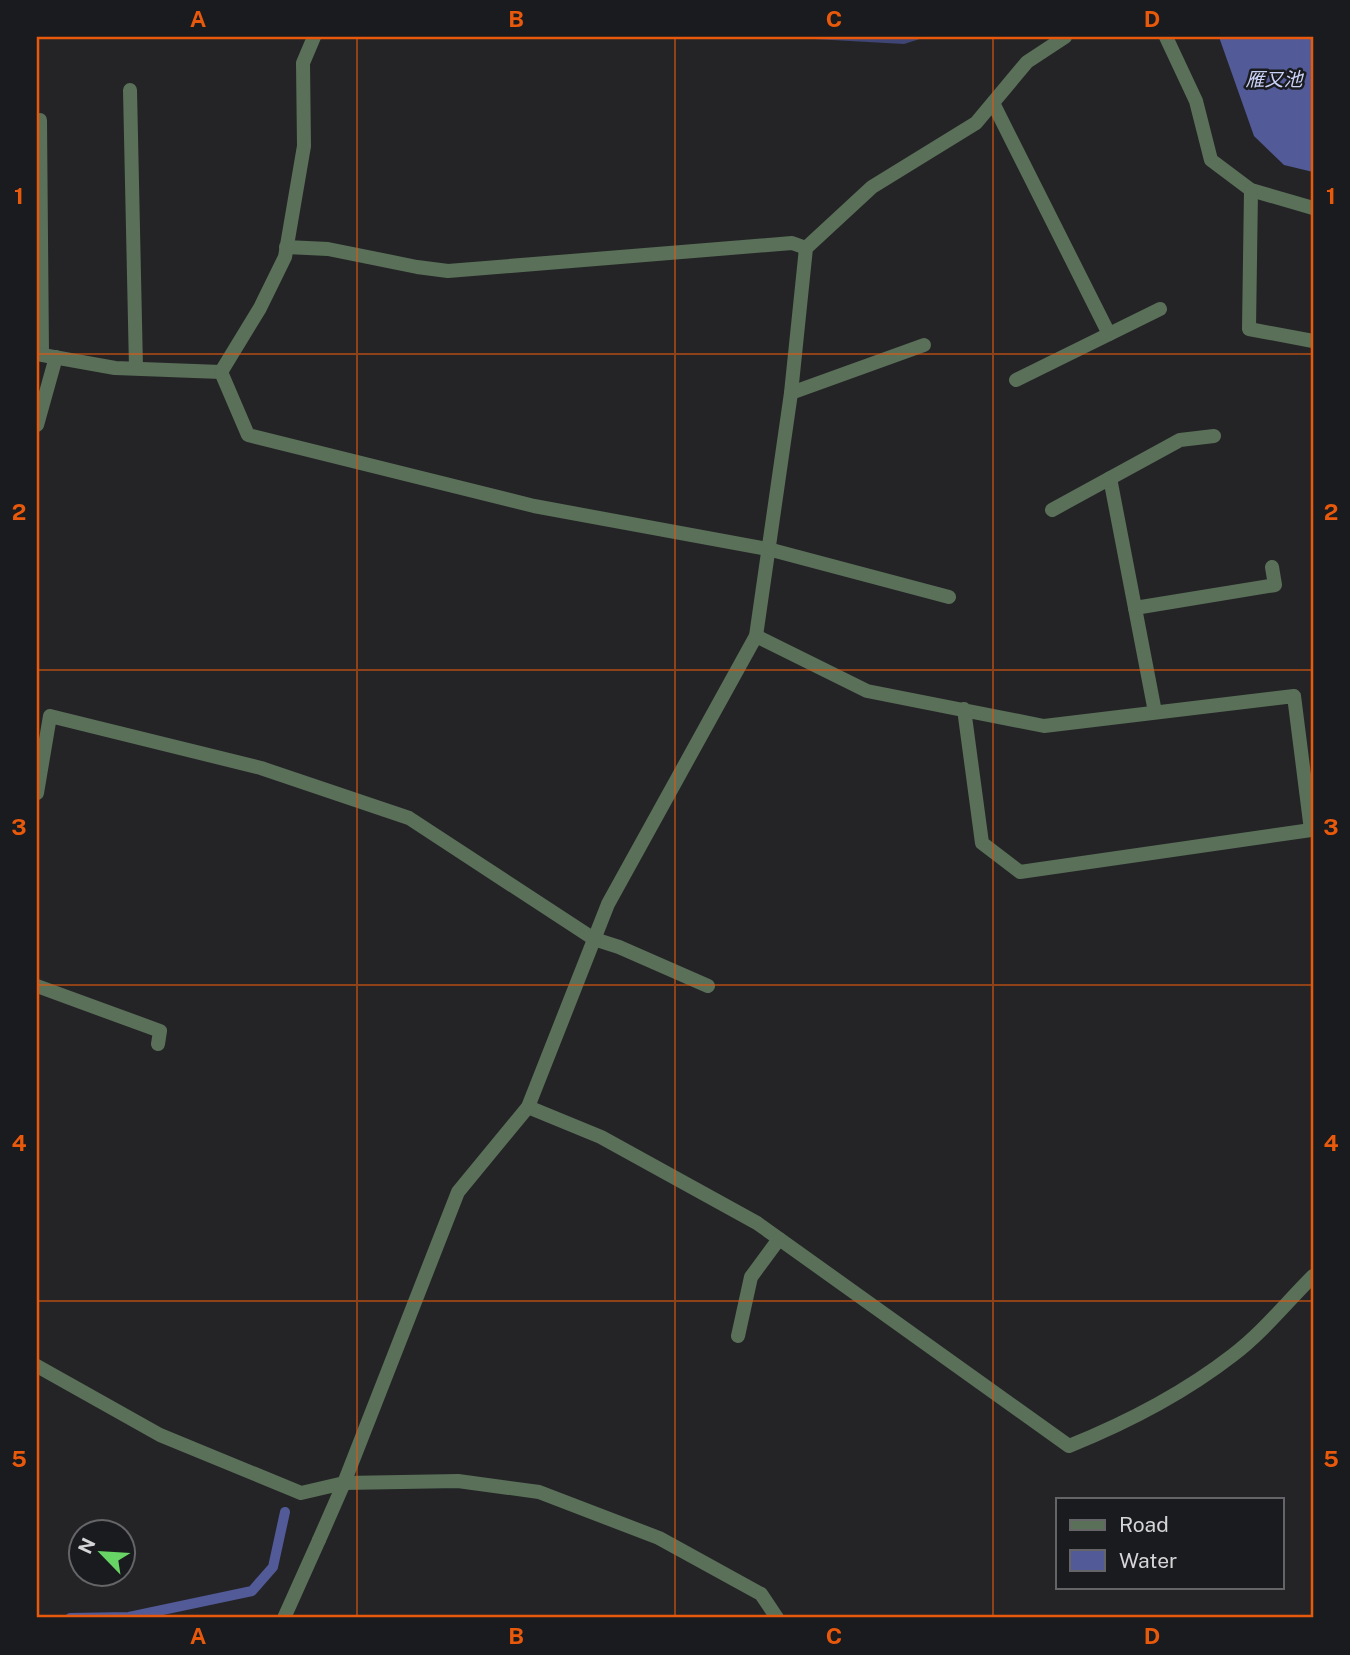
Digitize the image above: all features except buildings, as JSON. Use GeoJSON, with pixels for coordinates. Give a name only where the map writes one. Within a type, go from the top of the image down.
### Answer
{"type":"FeatureCollection","features":[{"type":"Feature","properties":{"kind":"street"},"geometry":{"type":"LineString","coordinates":[[222,372],[260,308],[285,257],[304,146],[303,63],[314,37]]}},
{"type":"Feature","properties":{"kind":"street"},"geometry":{"type":"LineString","coordinates":[[284,1618],[344,1483],[458,1192],[528,1107],[608,904],[756,636],[791,393],[806,248],[873,187],[976,123],[1027,62],[1065,37]]}},
{"type":"Feature","properties":{"kind":"street"},"geometry":{"type":"LineString","coordinates":[[1166,37],[1196,101],[1211,160],[1251,190],[1313,208]]}},
{"type":"Feature","properties":{"kind":"street"},"geometry":{"type":"LineString","coordinates":[[130,89],[136,368]]}},
{"type":"Feature","properties":{"kind":"street"},"geometry":{"type":"LineString","coordinates":[[993,103],[1109,334]]}},
{"type":"Feature","properties":{"kind":"street"},"geometry":{"type":"LineString","coordinates":[[37,425],[45,355],[40,120]]}},
{"type":"Feature","properties":{"kind":"street"},"geometry":{"type":"LineString","coordinates":[[1251,190],[1249,329],[1313,341]]}},
{"type":"Feature","properties":{"kind":"street"},"geometry":{"type":"LineString","coordinates":[[286,247],[328,249],[448,271],[792,243],[806,248]]}},
{"type":"Feature","properties":{"kind":"street"},"geometry":{"type":"LineString","coordinates":[[1016,380],[1160,309]]}},
{"type":"Feature","properties":{"kind":"street"},"geometry":{"type":"LineString","coordinates":[[791,393],[924,345]]}},
{"type":"Feature","properties":{"kind":"street"},"geometry":{"type":"LineString","coordinates":[[45,355],[115,368],[222,372]]}},
{"type":"Feature","properties":{"kind":"street"},"geometry":{"type":"LineString","coordinates":[[222,372],[248,435],[534,506],[768,549],[949,597]]}},
{"type":"Feature","properties":{"kind":"street"},"geometry":{"type":"LineString","coordinates":[[1052,510],[1181,440],[1214,436]]}},
{"type":"Feature","properties":{"kind":"street"},"geometry":{"type":"LineString","coordinates":[[1110,478],[1155,712]]}},
{"type":"Feature","properties":{"kind":"street"},"geometry":{"type":"LineString","coordinates":[[1135,608],[1275,585],[1272,567]]}},
{"type":"Feature","properties":{"kind":"street"},"geometry":{"type":"LineString","coordinates":[[756,636],[867,691],[964,709],[1044,726],[1294,696],[1311,830],[1020,872],[982,843],[964,709]]}},
{"type":"Feature","properties":{"kind":"street"},"geometry":{"type":"LineString","coordinates":[[37,793],[50,716],[261,768],[409,818],[594,939],[619,947],[708,986]]}},
{"type":"Feature","properties":{"kind":"street"},"geometry":{"type":"LineString","coordinates":[[37,986],[160,1031],[158,1044]]}},
{"type":"Feature","properties":{"kind":"street"},"geometry":{"type":"LineString","coordinates":[[528,1107],[601,1137],[757,1223],[1069,1446],[1094,1436],[1192,1384],[1235,1354],[1313,1276]]}},
{"type":"Feature","properties":{"kind":"street"},"geometry":{"type":"LineString","coordinates":[[738,1336],[751,1277],[779,1238]]}},
{"type":"Feature","properties":{"kind":"street"},"geometry":{"type":"LineString","coordinates":[[37,1366],[160,1434],[301,1493],[344,1483],[458,1481],[539,1492],[659,1538],[703,1561],[761,1594],[777,1618]]}},
{"type":"Feature","properties":{"kind":"shaded area"},"geometry":{"type":"Polygon","coordinates":[[[778,37],[926,37],[904,44],[778,37]]]}},
{"type":"Feature","properties":{"kind":"water","name":"雁又池"},"geometry":{"type":"Polygon","coordinates":[[[1219,37],[1313,37],[1313,172],[1284,165],[1254,136],[1219,37]]]}},
{"type":"Feature","properties":{"kind":"waterway"},"geometry":{"type":"LineString","coordinates":[[70,1618],[129,1617],[252,1591],[273,1567],[285,1512]]}}]}
